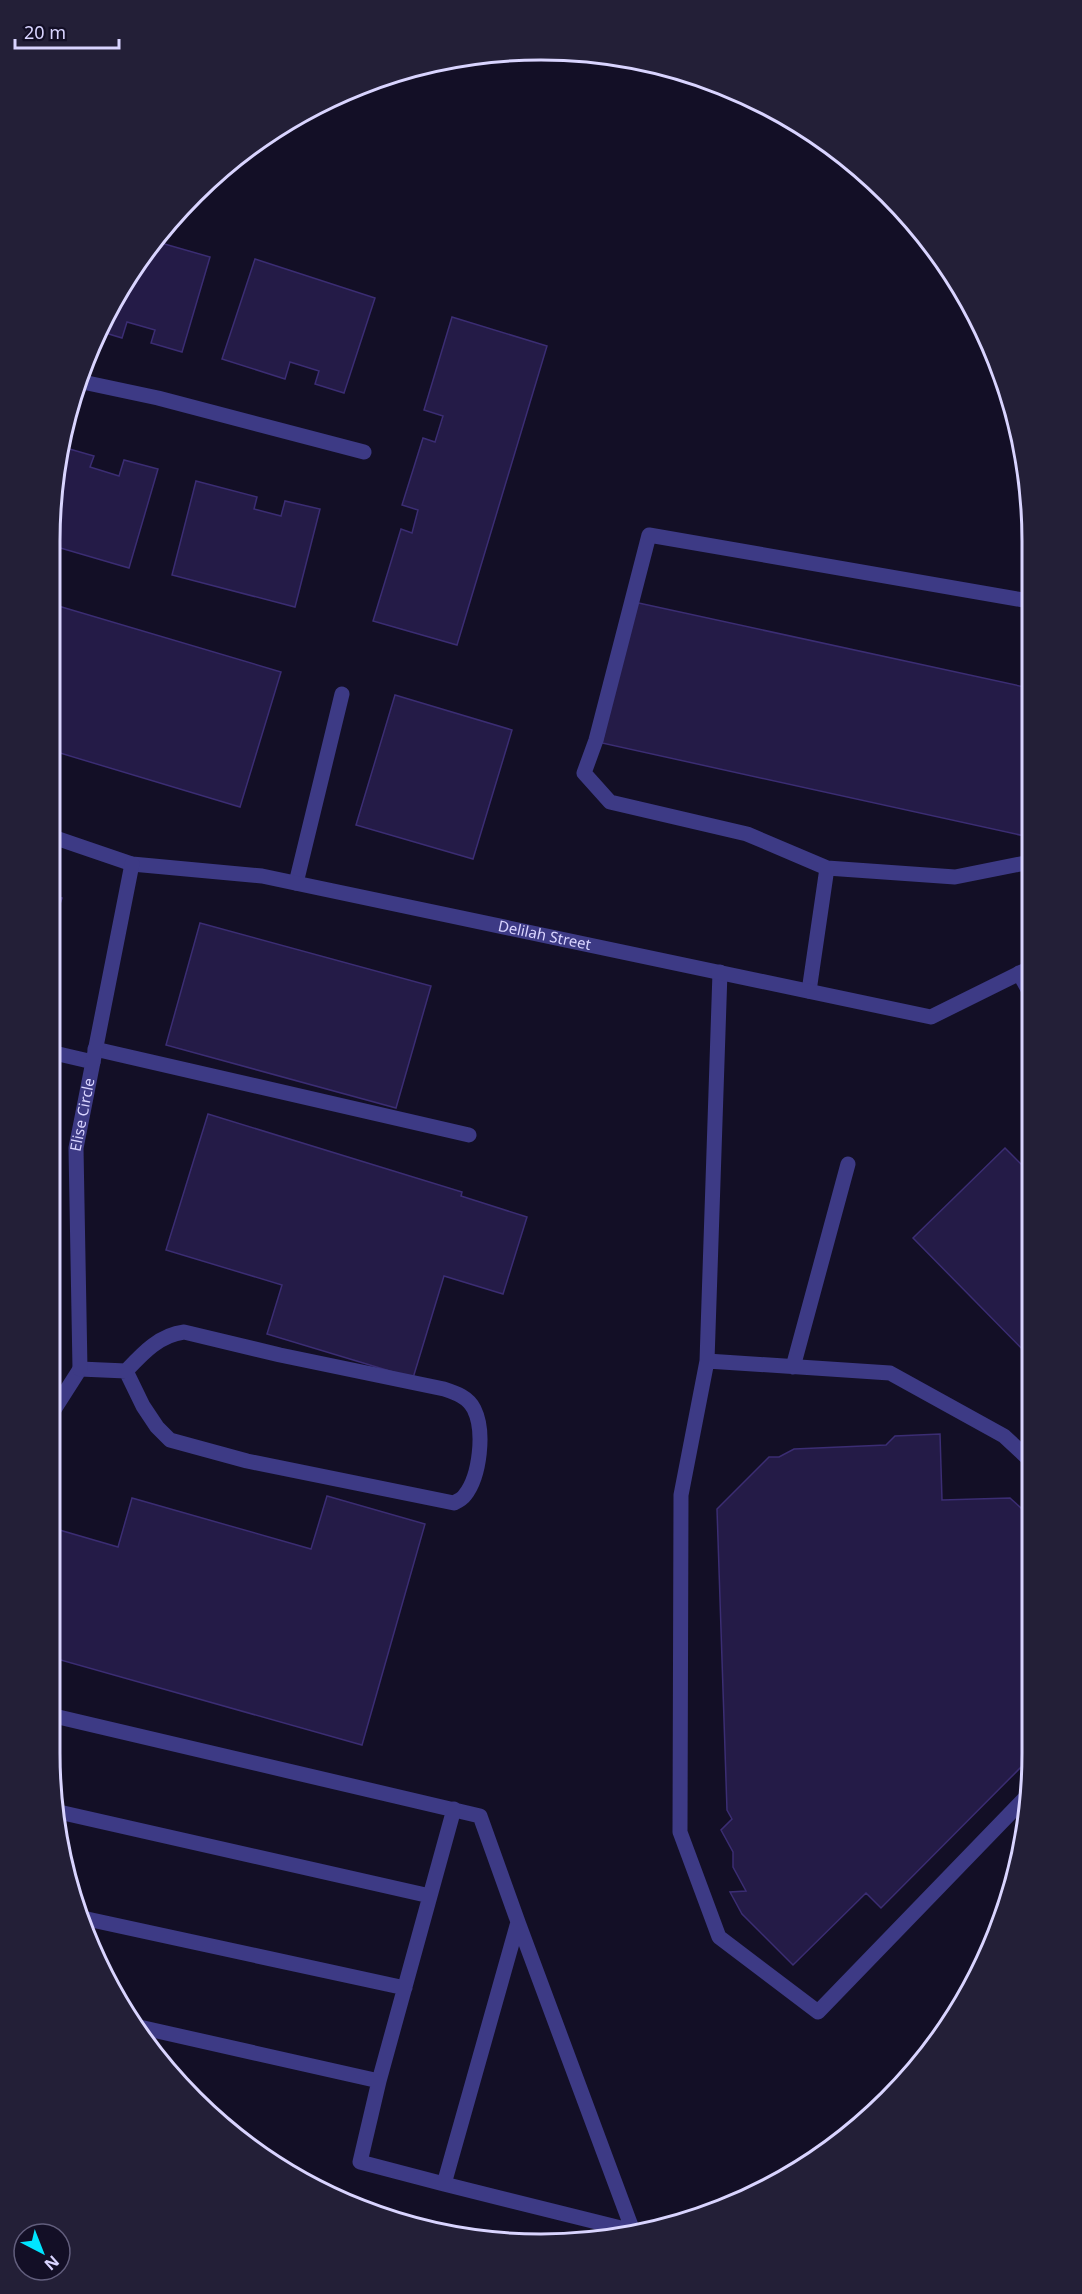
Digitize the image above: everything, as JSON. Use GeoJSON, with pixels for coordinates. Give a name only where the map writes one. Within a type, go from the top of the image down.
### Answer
{"type":"FeatureCollection","features":[{"type":"Feature","properties":{"kind":"street"},"geometry":{"type":"LineString","coordinates":[[87,383],[158,398],[364,452]]}},
{"type":"Feature","properties":{"kind":"street"},"geometry":{"type":"LineString","coordinates":[[1022,600],[649,535],[596,740],[584,773],[610,802],[747,834],[827,868],[954,877],[1022,864]]}},
{"type":"Feature","properties":{"kind":"street"},"geometry":{"type":"LineString","coordinates":[[296,883],[342,694]]}},
{"type":"Feature","properties":{"kind":"street","name":"Delilah Street"},"geometry":{"type":"LineString","coordinates":[[60,839],[132,864],[261,876],[931,1017],[1022,972]]}},
{"type":"Feature","properties":{"kind":"street","name":"Elise Circle"},"geometry":{"type":"LineString","coordinates":[[80,1369],[76,1148],[132,864]]}},
{"type":"Feature","properties":{"kind":"street"},"geometry":{"type":"LineString","coordinates":[[809,991],[827,868]]}},
{"type":"Feature","properties":{"kind":"street"},"geometry":{"type":"LineString","coordinates":[[720,972],[707,1361],[681,1495],[680,1832],[719,1937],[818,2012],[1019,1804]]}},
{"type":"Feature","properties":{"kind":"street"},"geometry":{"type":"LineString","coordinates":[[60,1053],[94,1055],[469,1135]]}},
{"type":"Feature","properties":{"kind":"street"},"geometry":{"type":"LineString","coordinates":[[793,1367],[848,1164]]}},
{"type":"Feature","properties":{"kind":"street"},"geometry":{"type":"LineString","coordinates":[[60,1400],[80,1369],[126,1371],[151,1346],[177,1333],[184,1332],[280,1355],[444,1389],[464,1397],[474,1408],[478,1422],[480,1455],[466,1495],[454,1503],[247,1461],[170,1440],[157,1427],[143,1406],[126,1371]]}},
{"type":"Feature","properties":{"kind":"street"},"geometry":{"type":"LineString","coordinates":[[707,1361],[890,1373],[1004,1436],[1022,1453]]}},
{"type":"Feature","properties":{"kind":"street"},"geometry":{"type":"LineString","coordinates":[[60,1717],[480,1816],[631,2226]]}},
{"type":"Feature","properties":{"kind":"street"},"geometry":{"type":"LineString","coordinates":[[454,1809],[379,2081],[360,2162],[619,2228]]}},
{"type":"Feature","properties":{"kind":"street"},"geometry":{"type":"LineString","coordinates":[[64,1813],[430,1896]]}},
{"type":"Feature","properties":{"kind":"street"},"geometry":{"type":"LineString","coordinates":[[90,1920],[405,1988]]}},
{"type":"Feature","properties":{"kind":"street"},"geometry":{"type":"LineString","coordinates":[[444,2184],[518,1922]]}},
{"type":"Feature","properties":{"kind":"street"},"geometry":{"type":"LineString","coordinates":[[147,2029],[379,2081]]}},
{"type":"Feature","properties":{"kind":"building"},"geometry":{"type":"Polygon","coordinates":[[[163,244],[210,257],[182,352],[151,343],[155,330],[127,322],[122,338],[107,334],[124,300],[163,244]]]}},
{"type":"Feature","properties":{"kind":"building"},"geometry":{"type":"Polygon","coordinates":[[[255,259],[375,298],[344,393],[315,384],[319,371],[290,362],[285,379],[222,359],[255,259]]]}},
{"type":"Feature","properties":{"kind":"building"},"geometry":{"type":"Polygon","coordinates":[[[452,317],[547,346],[457,645],[373,621],[401,529],[412,533],[418,510],[402,505],[423,438],[435,442],[443,416],[424,410],[452,317]]]}},
{"type":"Feature","properties":{"kind":"building"},"geometry":{"type":"Polygon","coordinates":[[[69,449],[94,456],[90,467],[119,476],[124,460],[158,469],[129,568],[60,548],[61,510],[69,449]]]}},
{"type":"Feature","properties":{"kind":"building"},"geometry":{"type":"Polygon","coordinates":[[[196,481],[257,497],[254,509],[281,516],[285,501],[320,509],[295,607],[172,575],[196,481]]]}},
{"type":"Feature","properties":{"kind":"building"},"geometry":{"type":"Polygon","coordinates":[[[634,602],[1022,686],[1022,835],[602,743],[634,602]]]}},
{"type":"Feature","properties":{"kind":"building"},"geometry":{"type":"Polygon","coordinates":[[[60,606],[281,672],[240,807],[60,753],[60,606]]]}},
{"type":"Feature","properties":{"kind":"building"},"geometry":{"type":"Polygon","coordinates":[[[395,695],[512,730],[473,859],[356,825],[395,695]]]}},
{"type":"Feature","properties":{"kind":"building"},"geometry":{"type":"Polygon","coordinates":[[[200,923],[431,986],[396,1108],[166,1045],[200,923]]]}},
{"type":"Feature","properties":{"kind":"building"},"geometry":{"type":"Polygon","coordinates":[[[208,1114],[462,1192],[461,1196],[527,1217],[503,1294],[444,1276],[413,1378],[267,1334],[282,1285],[166,1250],[208,1114]]]}},
{"type":"Feature","properties":{"kind":"building"},"geometry":{"type":"Polygon","coordinates":[[[1005,1148],[1022,1165],[1022,1349],[913,1238],[1005,1148]]]}},
{"type":"Feature","properties":{"kind":"building"},"geometry":{"type":"Polygon","coordinates":[[[940,1434],[942,1500],[1010,1498],[1022,1510],[1022,1767],[881,1908],[866,1893],[793,1965],[742,1914],[730,1892],[746,1891],[733,1867],[733,1852],[721,1830],[732,1819],[727,1810],[717,1509],[769,1457],[779,1457],[794,1449],[886,1445],[895,1436],[940,1434]]]}},
{"type":"Feature","properties":{"kind":"building"},"geometry":{"type":"Polygon","coordinates":[[[327,1496],[425,1524],[362,1745],[60,1660],[60,1530],[118,1547],[132,1498],[311,1549],[327,1496]]]}}]}
